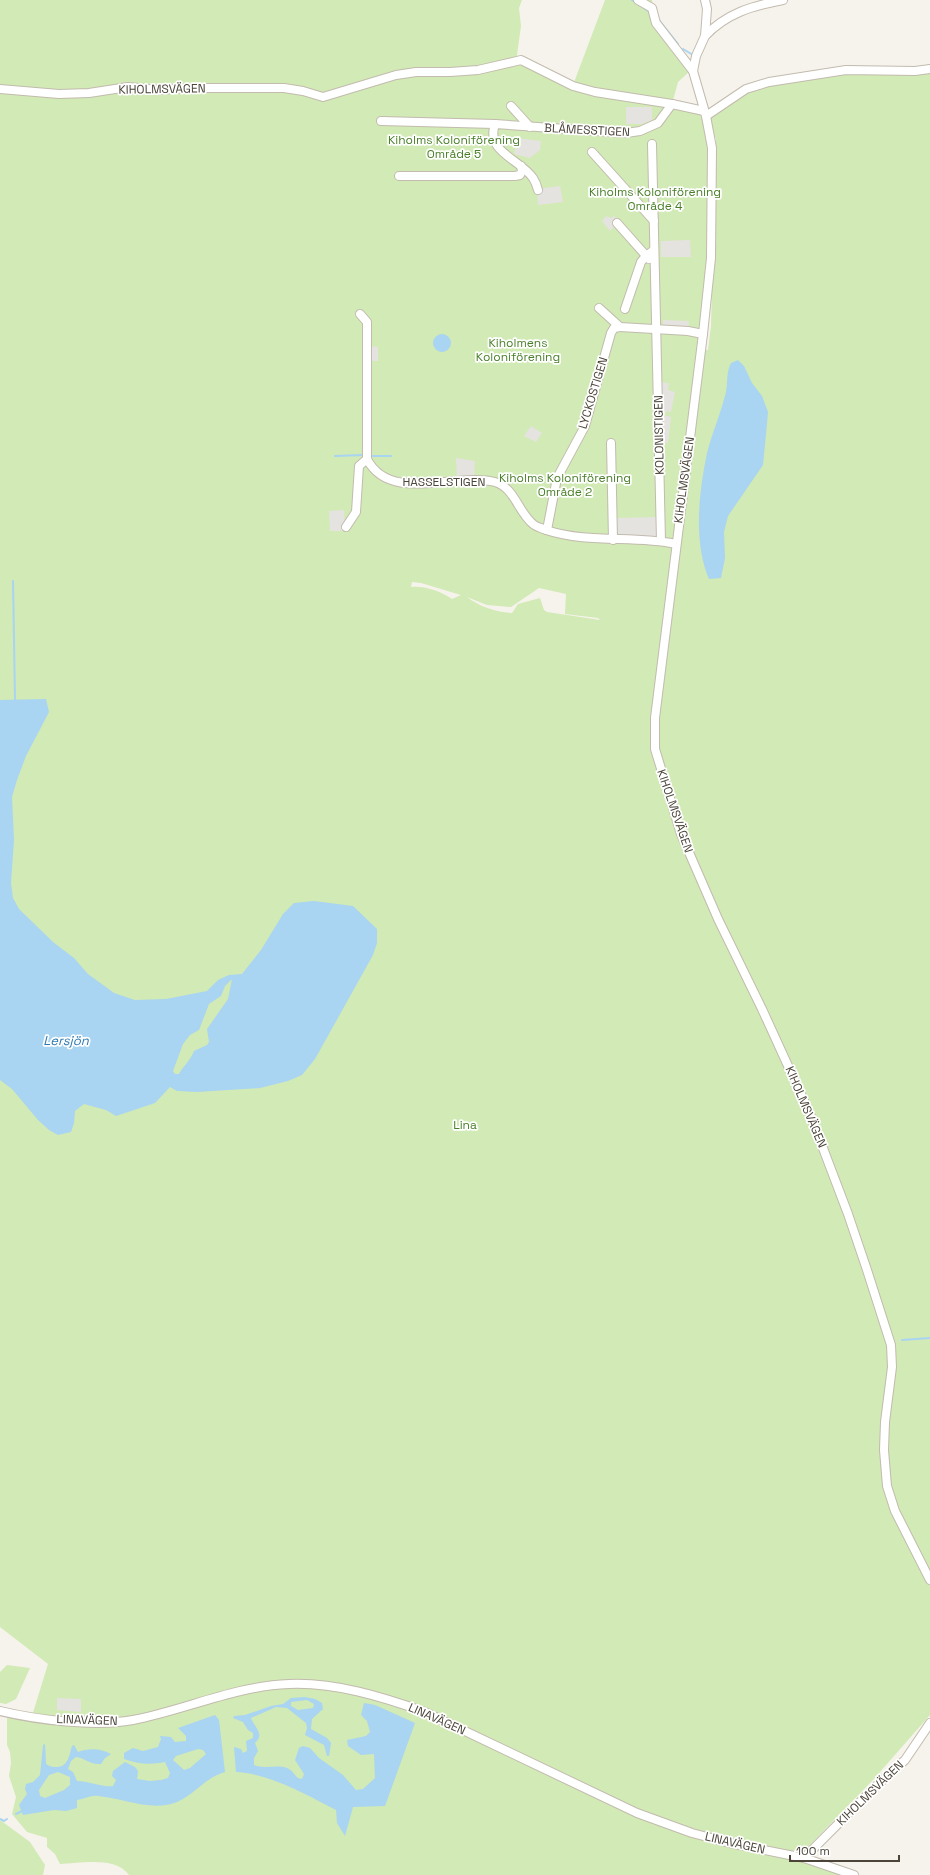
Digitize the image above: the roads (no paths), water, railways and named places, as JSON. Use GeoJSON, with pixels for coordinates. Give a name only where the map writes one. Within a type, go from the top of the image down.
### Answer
{"type":"FeatureCollection","features":[{"type":"Feature","properties":{"kind":"street"},"geometry":{"type":"LineString","coordinates":[[638,0],[652,4],[656,23],[693,71]]}},
{"type":"Feature","properties":{"kind":"street"},"geometry":{"type":"LineString","coordinates":[[705,0],[707,9],[705,36]]}},
{"type":"Feature","properties":{"kind":"street"},"geometry":{"type":"LineString","coordinates":[[693,71],[696,56],[705,36],[716,24],[749,7],[783,0]]}},
{"type":"Feature","properties":{"kind":"street","name":"KIHOLMSVÄGEN"},"geometry":{"type":"LineString","coordinates":[[0,89],[59,94],[89,93],[128,87],[159,90],[201,88],[284,88],[303,91],[323,97],[396,75],[416,72],[478,70],[522,60],[573,86],[595,92],[672,104]]}},
{"type":"Feature","properties":{"kind":"street"},"geometry":{"type":"LineString","coordinates":[[672,104],[705,113],[746,89],[769,82],[846,70],[915,71],[930,69]]}},
{"type":"Feature","properties":{"kind":"street","name":"KIHOLMSVÄGEN"},"geometry":{"type":"LineString","coordinates":[[693,71],[705,113],[712,148],[711,258],[667,630],[655,718],[655,749],[681,834],[718,919],[762,1009],[810,1114],[846,1207],[867,1270],[891,1345],[892,1367],[885,1422],[884,1450],[887,1486],[895,1511],[930,1580]]}},
{"type":"Feature","properties":{"kind":"street","name":"BLÅMESSTIGEN"},"geometry":{"type":"LineString","coordinates":[[381,121],[495,124],[626,133],[640,131],[658,123],[672,104]]}},
{"type":"Feature","properties":{"kind":"street","name":"BLÅMESSTIGEN"},"geometry":{"type":"LineString","coordinates":[[511,106],[530,127]]}},
{"type":"Feature","properties":{"kind":"street"},"geometry":{"type":"LineString","coordinates":[[495,124],[492,135],[496,145],[534,178],[538,190]]}},
{"type":"Feature","properties":{"kind":"street","name":"KOLONISTIGEN"},"geometry":{"type":"LineString","coordinates":[[652,144],[661,541]]}},
{"type":"Feature","properties":{"kind":"street"},"geometry":{"type":"LineString","coordinates":[[592,152],[654,222]]}},
{"type":"Feature","properties":{"kind":"street"},"geometry":{"type":"LineString","coordinates":[[398,176],[515,176],[520,175],[522,171],[521,166]]}},
{"type":"Feature","properties":{"kind":"street"},"geometry":{"type":"LineString","coordinates":[[617,223],[655,266]]}},
{"type":"Feature","properties":{"kind":"street"},"geometry":{"type":"LineString","coordinates":[[625,309],[641,262],[654,250]]}},
{"type":"Feature","properties":{"kind":"street"},"geometry":{"type":"LineString","coordinates":[[599,308],[620,327],[688,331],[703,334]]}},
{"type":"Feature","properties":{"kind":"street"},"geometry":{"type":"LineString","coordinates":[[346,527],[356,512],[359,466],[367,459],[367,326],[360,314]]}},
{"type":"Feature","properties":{"kind":"street","name":"LYCKOSTIGEN"},"geometry":{"type":"LineString","coordinates":[[547,530],[557,478],[585,426],[611,333],[614,328],[620,327]]}},
{"type":"Feature","properties":{"kind":"street"},"geometry":{"type":"LineString","coordinates":[[611,443],[613,540]]}},
{"type":"Feature","properties":{"kind":"street","name":"HASSELSTIGEN"},"geometry":{"type":"LineString","coordinates":[[367,459],[377,471],[395,481],[414,483],[474,481],[495,482],[505,487],[533,524],[547,530],[581,537],[613,540],[661,541],[676,544]]}},
{"type":"Feature","properties":{"kind":"street","name":"LINAVÄGEN"},"geometry":{"type":"LineString","coordinates":[[0,1711],[73,1721],[106,1723],[132,1720],[227,1695],[273,1685],[307,1684],[359,1692],[392,1700],[425,1712],[637,1814],[692,1833],[724,1842],[804,1858],[854,1875]]}},
{"type":"Feature","properties":{"kind":"street","name":"KIHOLMSVÄGEN"},"geometry":{"type":"LineString","coordinates":[[804,1858],[872,1789],[905,1760],[930,1723]]}},
{"type":"Feature","properties":{"kind":"water"},"geometry":{"type":"Polygon","coordinates":[[[438,334],[446,334],[451,339],[449,350],[446,352],[438,352],[433,347],[433,339],[438,334]]]}},
{"type":"Feature","properties":{"kind":"water"},"geometry":{"type":"Polygon","coordinates":[[[738,360],[744,366],[752,383],[762,396],[768,412],[763,465],[728,516],[724,532],[725,558],[721,578],[709,579],[704,565],[699,533],[702,484],[707,453],[726,392],[729,367],[731,363],[738,360]]]}},
{"type":"Feature","properties":{"kind":"water","name":"Lersjön"},"geometry":{"type":"Polygon","coordinates":[[[46,699],[49,712],[26,756],[12,797],[14,840],[11,883],[13,898],[19,909],[53,942],[74,958],[88,974],[114,993],[135,1000],[166,999],[207,991],[218,980],[229,975],[242,974],[261,950],[283,914],[294,903],[314,901],[353,906],[377,929],[377,943],[373,955],[315,1059],[302,1075],[288,1081],[260,1088],[197,1092],[177,1091],[170,1087],[155,1103],[116,1116],[106,1110],[84,1104],[75,1111],[74,1123],[71,1132],[58,1135],[49,1130],[38,1120],[12,1089],[0,1080],[0,700],[46,699]],[[232,979],[225,986],[221,996],[209,1004],[199,1030],[190,1035],[183,1044],[173,1071],[175,1074],[179,1074],[191,1058],[194,1051],[207,1045],[209,1042],[207,1029],[228,999],[232,979]]]}},
{"type":"Feature","properties":{"kind":"water"},"geometry":{"type":"Polygon","coordinates":[[[305,1697],[315,1699],[322,1703],[323,1709],[312,1719],[311,1729],[327,1738],[331,1743],[329,1756],[327,1756],[324,1745],[305,1735],[307,1728],[306,1723],[287,1708],[276,1707],[251,1718],[259,1734],[258,1740],[255,1743],[258,1751],[254,1758],[254,1765],[263,1767],[285,1767],[298,1778],[302,1779],[304,1774],[295,1760],[299,1748],[303,1746],[310,1748],[319,1758],[343,1775],[356,1790],[363,1789],[375,1778],[374,1754],[361,1755],[348,1746],[347,1740],[366,1736],[370,1732],[367,1721],[361,1715],[364,1703],[375,1705],[415,1723],[385,1806],[353,1807],[345,1836],[337,1823],[336,1810],[287,1786],[261,1776],[236,1772],[234,1747],[241,1749],[243,1753],[247,1751],[246,1741],[253,1738],[253,1733],[248,1730],[243,1722],[233,1718],[234,1716],[245,1715],[271,1706],[283,1704],[291,1698],[305,1697]],[[307,1700],[291,1702],[291,1706],[298,1710],[313,1708],[314,1704],[307,1700]]]}},
{"type":"Feature","properties":{"kind":"water"},"geometry":{"type":"Polygon","coordinates":[[[215,1715],[219,1720],[225,1772],[210,1779],[186,1797],[171,1804],[153,1806],[96,1796],[77,1800],[77,1808],[66,1811],[54,1810],[23,1815],[19,1805],[27,1794],[25,1789],[26,1784],[33,1782],[40,1775],[43,1745],[45,1744],[46,1764],[52,1767],[63,1766],[69,1757],[72,1746],[74,1745],[78,1752],[94,1749],[111,1754],[105,1758],[101,1764],[76,1757],[71,1761],[68,1769],[73,1772],[77,1781],[113,1786],[116,1780],[112,1776],[113,1771],[125,1762],[135,1767],[138,1771],[137,1779],[150,1781],[161,1780],[168,1778],[170,1773],[165,1762],[149,1764],[134,1762],[124,1759],[124,1753],[133,1748],[143,1751],[158,1747],[161,1739],[160,1736],[171,1737],[175,1742],[186,1741],[186,1736],[178,1728],[215,1715]],[[198,1749],[176,1756],[173,1760],[184,1770],[190,1768],[206,1754],[203,1750],[198,1749]],[[58,1772],[49,1775],[39,1790],[40,1796],[45,1798],[64,1790],[70,1785],[70,1777],[58,1772]]]}},
{"type":"Feature","properties":{"kind":"waterway"},"geometry":{"type":"LineString","coordinates":[[632,0],[651,13]]}},
{"type":"Feature","properties":{"kind":"waterway"},"geometry":{"type":"LineString","coordinates":[[659,20],[678,44]]}},
{"type":"Feature","properties":{"kind":"waterway"},"geometry":{"type":"LineString","coordinates":[[683,49],[693,55]]}},
{"type":"Feature","properties":{"kind":"waterway"},"geometry":{"type":"LineString","coordinates":[[335,456],[363,455]]}},
{"type":"Feature","properties":{"kind":"waterway"},"geometry":{"type":"LineString","coordinates":[[370,456],[391,456]]}},
{"type":"Feature","properties":{"kind":"waterway"},"geometry":{"type":"LineString","coordinates":[[13,581],[15,700]]}},
{"type":"Feature","properties":{"kind":"waterway"},"geometry":{"type":"LineString","coordinates":[[902,1340],[930,1338]]}},
{"type":"Feature","properties":{"kind":"waterway"},"geometry":{"type":"LineString","coordinates":[[16,1814],[22,1811]]}},
{"type":"Feature","properties":{"kind":"waterway"},"geometry":{"type":"LineString","coordinates":[[0,1819],[4,1821],[7,1819]]}},
{"type":"Feature","properties":{"kind":"park label","name":"Kiholms Koloniförening Område 5"},"geometry":{"type":"Point","coordinates":[454,147]}},
{"type":"Feature","properties":{"kind":"park label","name":"Kiholms Koloniförening Område 4"},"geometry":{"type":"Point","coordinates":[655,199]}},
{"type":"Feature","properties":{"kind":"park label","name":"Kiholmens Koloniförening"},"geometry":{"type":"Point","coordinates":[518,350]}},
{"type":"Feature","properties":{"kind":"park label","name":"Kiholms Koloniförening Område 2"},"geometry":{"type":"Point","coordinates":[565,485]}},
{"type":"Feature","properties":{"kind":"park label","name":"Lina"},"geometry":{"type":"Point","coordinates":[465,1125]}}]}
